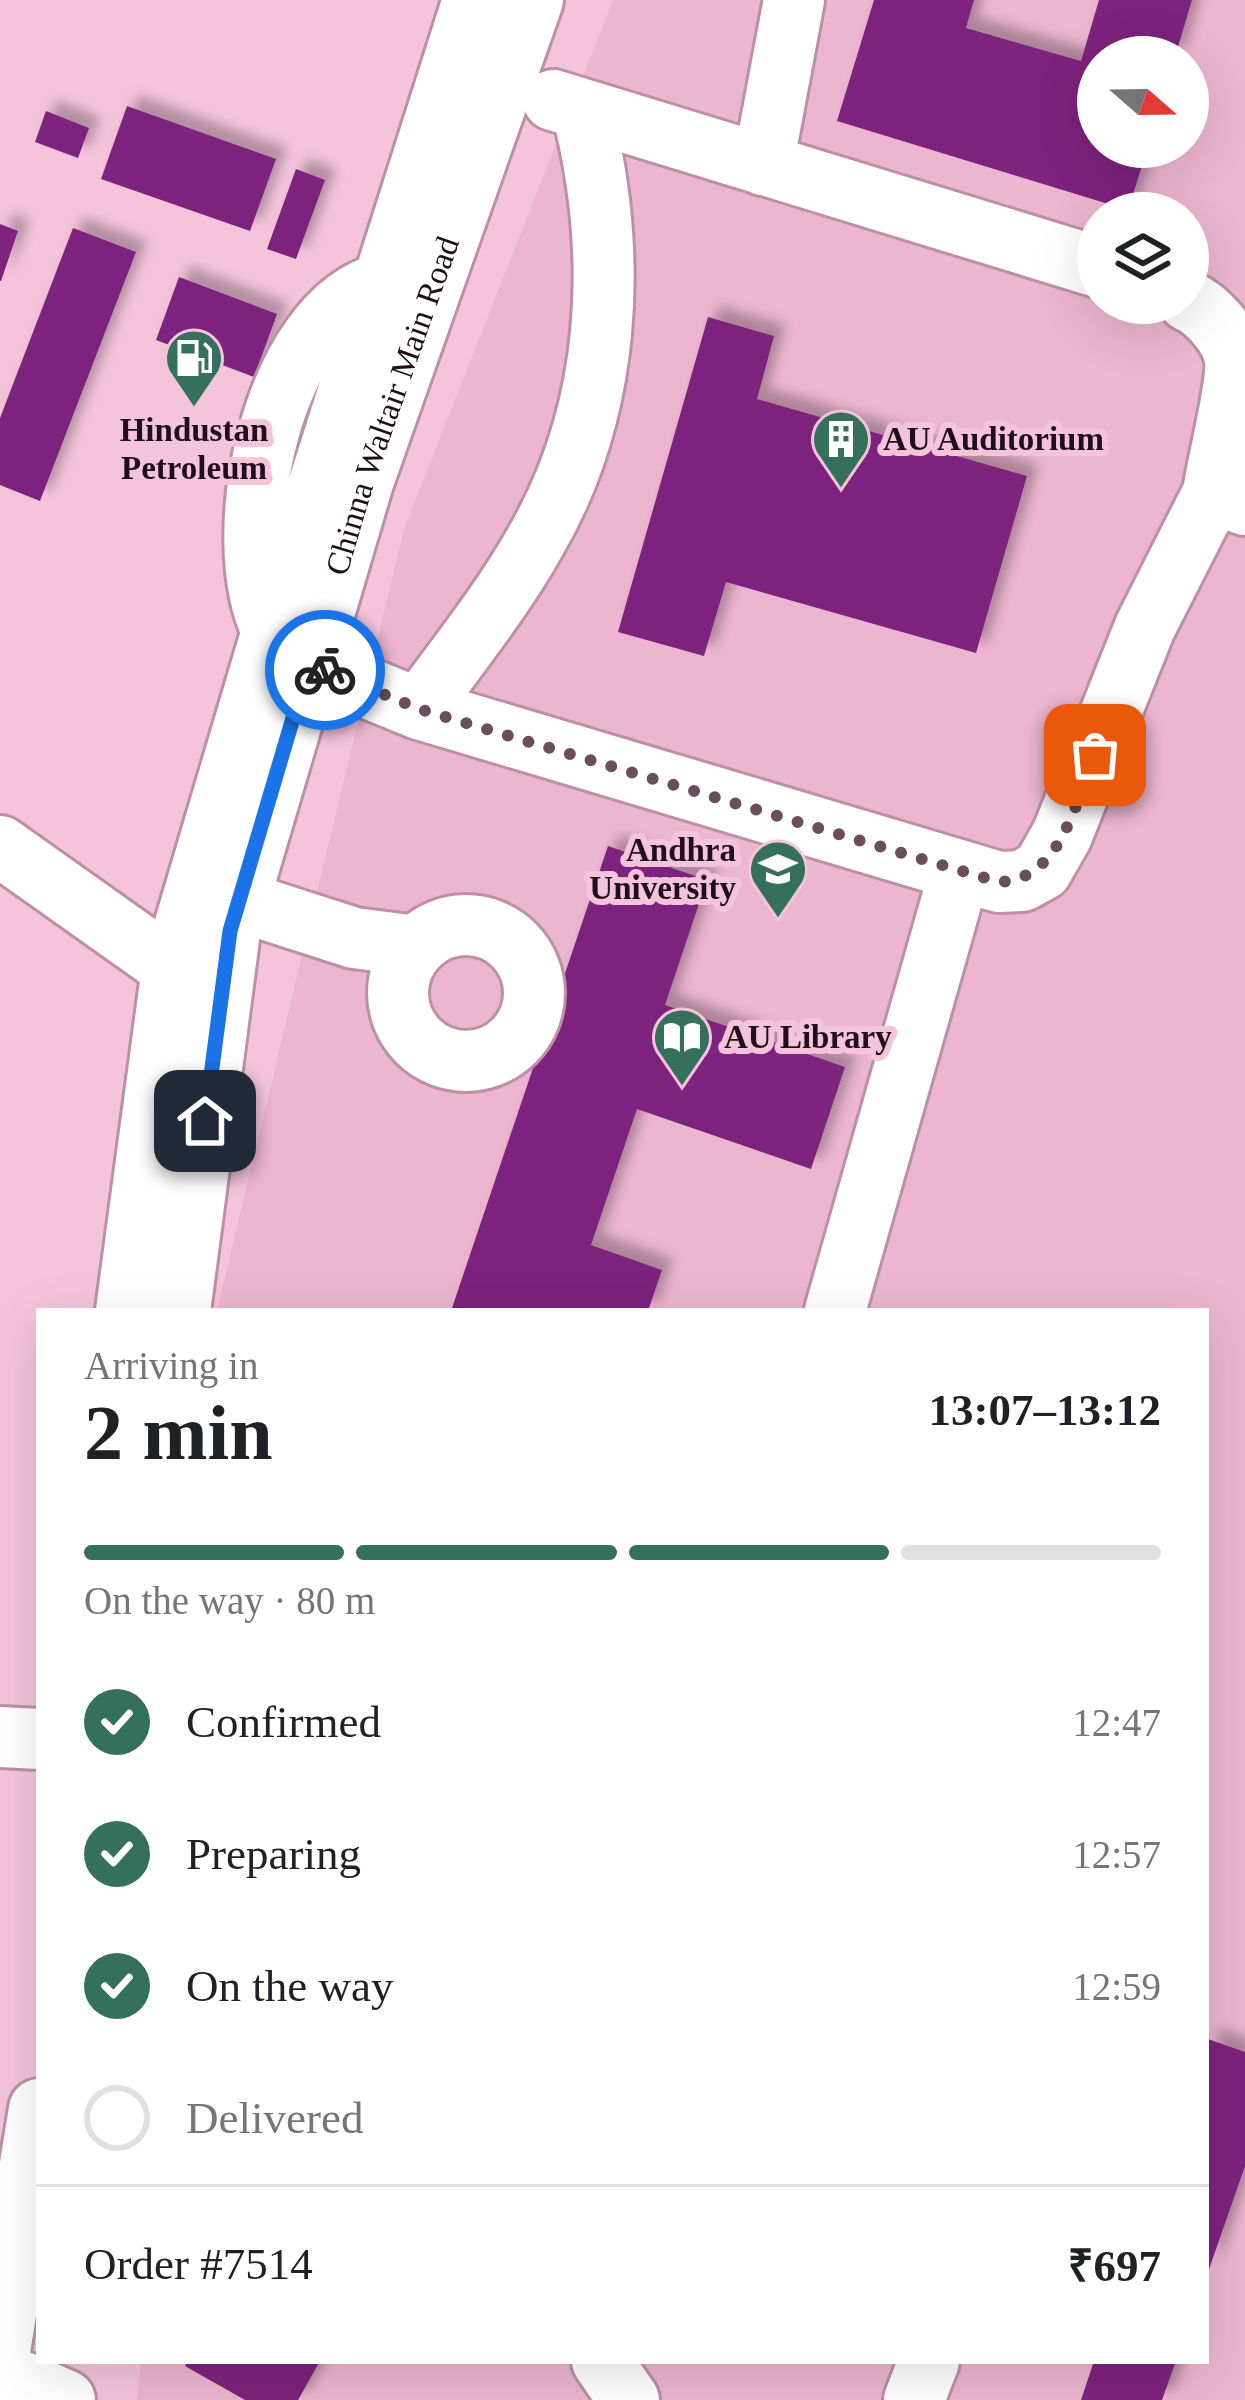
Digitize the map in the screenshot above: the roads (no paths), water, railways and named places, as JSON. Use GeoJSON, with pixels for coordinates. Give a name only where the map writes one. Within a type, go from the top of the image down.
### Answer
{"type":"FeatureCollection","features":[{"type":"Feature","properties":{"kind":"street","name":"Chinna Waltair Main Road"},"geometry":{"type":"LineString","coordinates":[[180,1308],[230,931],[290,647],[383,283],[473,0]]}},
{"type":"Feature","properties":{"kind":"street","name":"Chinna Waltair Main Road"},"geometry":{"type":"LineString","coordinates":[[126,1308],[172,968],[290,647],[363,482],[533,0]]}},
{"type":"Feature","properties":{"kind":"street"},"geometry":{"type":"LineString","coordinates":[[763,165],[794,0]]}},
{"type":"Feature","properties":{"kind":"street"},"geometry":{"type":"LineString","coordinates":[[504,83],[1077,261]]}},
{"type":"Feature","properties":{"kind":"street"},"geometry":{"type":"LineString","coordinates":[[419,709],[535,543],[575,454],[587,413],[605,316],[606,248],[598,174],[582,110]]}},
{"type":"Feature","properties":{"kind":"street"},"geometry":{"type":"LineString","coordinates":[[290,647],[419,709],[960,871],[999,882],[1022,881],[1042,870],[1062,835],[1145,627],[1229,499],[1223,327]]}},
{"type":"Feature","properties":{"kind":"street"},"geometry":{"type":"LineString","coordinates":[[0,846],[172,968]]}},
{"type":"Feature","properties":{"kind":"street"},"geometry":{"type":"LineString","coordinates":[[836,1308],[960,871]]}},
{"type":"Feature","properties":{"kind":"street"},"geometry":{"type":"LineString","coordinates":[[239,901],[354,938],[416,946]]}},
{"type":"Feature","properties":{"kind":"street"},"geometry":{"type":"LineString","coordinates":[[0,1737],[36,1738]]}},
{"type":"Feature","properties":{"kind":"street"},"geometry":{"type":"LineString","coordinates":[[0,2351],[36,2128]]}},
{"type":"Feature","properties":{"kind":"street"},"geometry":{"type":"LineString","coordinates":[[604,2364],[629,2400]]}},
{"type":"Feature","properties":{"kind":"street"},"geometry":{"type":"LineString","coordinates":[[914,2400],[928,2364]]}},
{"type":"Feature","properties":{"kind":"place","name":"Hindustan Petroleum"},"geometry":{"type":"Point","coordinates":[194,409]}},
{"type":"Feature","properties":{"kind":"place","name":"AU Auditorium"},"geometry":{"type":"Point","coordinates":[841,490]}},
{"type":"Feature","properties":{"kind":"place","name":"Andhra University"},"geometry":{"type":"Point","coordinates":[778,920]}},
{"type":"Feature","properties":{"kind":"place","name":"AU Library"},"geometry":{"type":"Point","coordinates":[682,1088]}}]}
